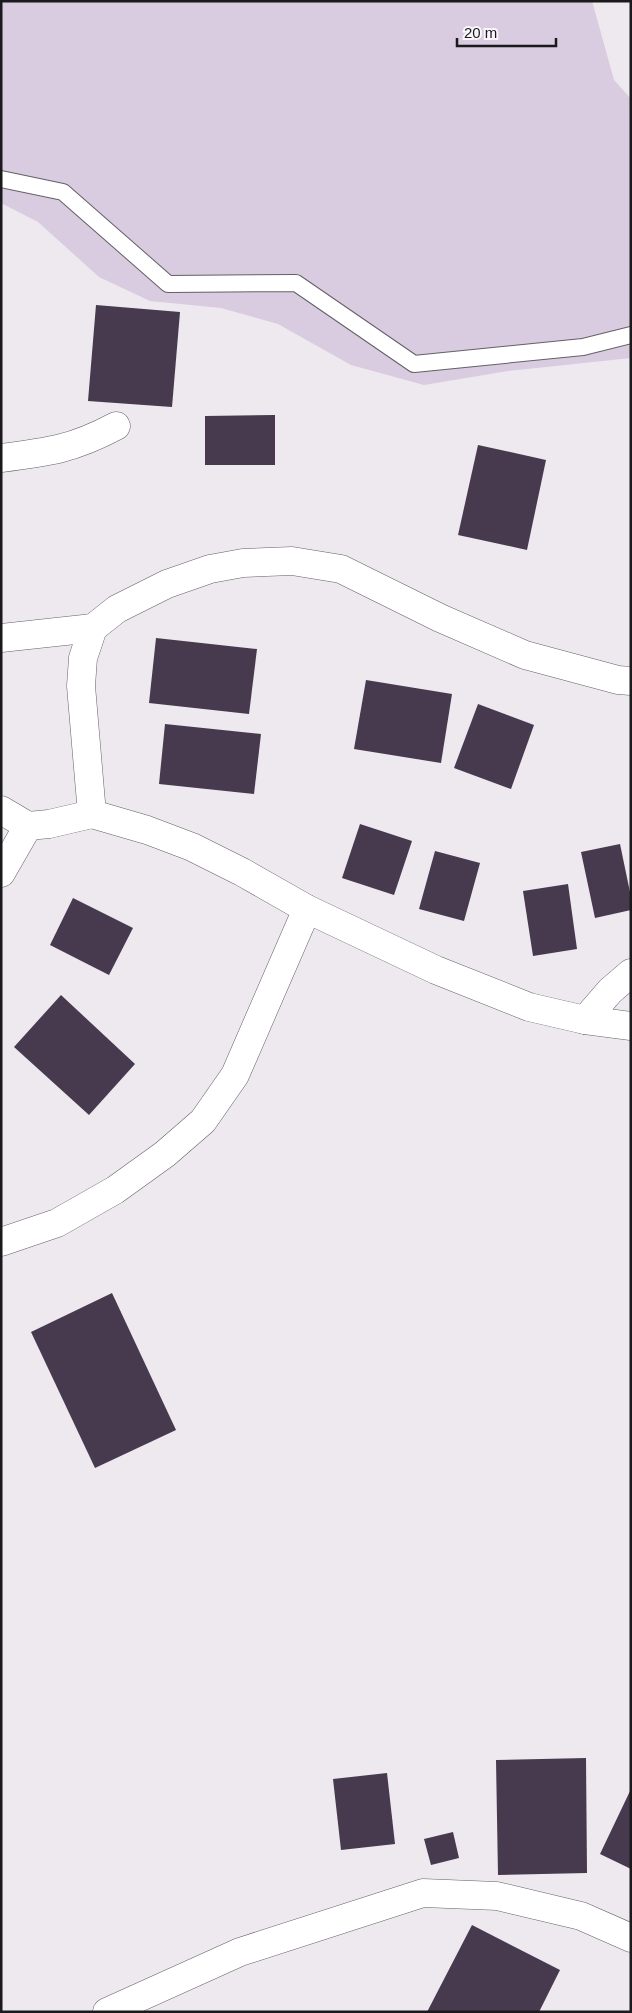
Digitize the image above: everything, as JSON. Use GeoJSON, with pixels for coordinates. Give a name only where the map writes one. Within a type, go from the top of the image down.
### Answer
{"type":"FeatureCollection","features":[{"type":"Feature","properties":{"kind":"street"},"geometry":{"type":"LineString","coordinates":[[1,458],[56,451],[87,441],[116,426]]}},
{"type":"Feature","properties":{"kind":"street"},"geometry":{"type":"LineString","coordinates":[[1,638],[93,628],[117,609],[167,584],[184,578],[243,562],[292,561],[341,569],[440,618],[525,655],[618,680],[631,681]]}},
{"type":"Feature","properties":{"kind":"street"},"geometry":{"type":"LineString","coordinates":[[92,814],[81,686],[83,658],[93,628]]}},
{"type":"Feature","properties":{"kind":"street"},"geometry":{"type":"LineString","coordinates":[[1,810],[28,826],[48,824],[92,814],[147,830],[192,847],[242,872],[307,909],[436,970],[529,1007],[585,1020],[631,1026]]}},
{"type":"Feature","properties":{"kind":"street"},"geometry":{"type":"LineString","coordinates":[[1,872],[28,826]]}},
{"type":"Feature","properties":{"kind":"street"},"geometry":{"type":"LineString","coordinates":[[1,1242],[57,1223],[115,1190],[164,1154],[203,1121],[234,1075],[307,909]]}},
{"type":"Feature","properties":{"kind":"street"},"geometry":{"type":"LineString","coordinates":[[585,1020],[610,991],[631,973]]}},
{"type":"Feature","properties":{"kind":"street"},"geometry":{"type":"LineString","coordinates":[[107,2012],[240,1952],[423,1893],[497,1896],[581,1916],[631,1938]]}},
{"type":"Feature","properties":{"kind":"lane"},"geometry":{"type":"LineString","coordinates":[[1,179],[63,192],[168,284],[296,283],[414,364],[583,347],[631,335]]}},
{"type":"Feature","properties":{"kind":"shaded area"},"geometry":{"type":"Polygon","coordinates":[[[1,1],[592,1],[614,80],[631,99],[631,358],[508,371],[424,385],[351,365],[278,324],[221,308],[150,301],[99,277],[38,222],[1,203],[1,1]]]}},
{"type":"Feature","properties":{"kind":"building"},"geometry":{"type":"Polygon","coordinates":[[[96,305],[180,312],[172,407],[88,401],[96,305]]]}},
{"type":"Feature","properties":{"kind":"building"},"geometry":{"type":"Polygon","coordinates":[[[275,415],[275,465],[205,465],[205,416],[275,415]]]}},
{"type":"Feature","properties":{"kind":"building"},"geometry":{"type":"Polygon","coordinates":[[[478,445],[546,460],[527,550],[458,535],[478,445]]]}},
{"type":"Feature","properties":{"kind":"building"},"geometry":{"type":"Polygon","coordinates":[[[156,638],[257,649],[249,714],[149,703],[156,638]]]}},
{"type":"Feature","properties":{"kind":"building"},"geometry":{"type":"Polygon","coordinates":[[[366,680],[452,694],[441,763],[354,749],[366,680]]]}},
{"type":"Feature","properties":{"kind":"building"},"geometry":{"type":"Polygon","coordinates":[[[478,704],[534,725],[511,789],[454,768],[478,704]]]}},
{"type":"Feature","properties":{"kind":"building"},"geometry":{"type":"Polygon","coordinates":[[[165,724],[261,734],[254,794],[159,784],[165,724]]]}},
{"type":"Feature","properties":{"kind":"building"},"geometry":{"type":"Polygon","coordinates":[[[360,824],[412,841],[394,895],[342,878],[360,824]]]}},
{"type":"Feature","properties":{"kind":"building"},"geometry":{"type":"Polygon","coordinates":[[[620,844],[631,897],[631,910],[595,918],[581,852],[620,844]]]}},
{"type":"Feature","properties":{"kind":"building"},"geometry":{"type":"Polygon","coordinates":[[[435,851],[480,863],[464,921],[419,909],[435,851]]]}},
{"type":"Feature","properties":{"kind":"building"},"geometry":{"type":"Polygon","coordinates":[[[568,884],[577,949],[533,956],[523,891],[568,884]]]}},
{"type":"Feature","properties":{"kind":"building"},"geometry":{"type":"Polygon","coordinates":[[[73,898],[133,928],[109,975],[50,945],[73,898]]]}},
{"type":"Feature","properties":{"kind":"building"},"geometry":{"type":"Polygon","coordinates":[[[61,995],[135,1064],[89,1115],[14,1047],[61,995]]]}},
{"type":"Feature","properties":{"kind":"building"},"geometry":{"type":"Polygon","coordinates":[[[112,1293],[176,1430],[95,1468],[31,1332],[112,1293]]]}},
{"type":"Feature","properties":{"kind":"building"},"geometry":{"type":"Polygon","coordinates":[[[586,1758],[587,1873],[498,1875],[496,1760],[586,1758]]]}},
{"type":"Feature","properties":{"kind":"building"},"geometry":{"type":"Polygon","coordinates":[[[387,1773],[395,1844],[341,1850],[333,1779],[387,1773]]]}},
{"type":"Feature","properties":{"kind":"building"},"geometry":{"type":"Polygon","coordinates":[[[631,1789],[631,1869],[600,1854],[631,1789]]]}},
{"type":"Feature","properties":{"kind":"building"},"geometry":{"type":"Polygon","coordinates":[[[453,1832],[459,1858],[431,1865],[424,1839],[453,1832]]]}},
{"type":"Feature","properties":{"kind":"building"},"geometry":{"type":"Polygon","coordinates":[[[472,1925],[560,1970],[539,2012],[427,2012],[472,1925]]]}}]}
